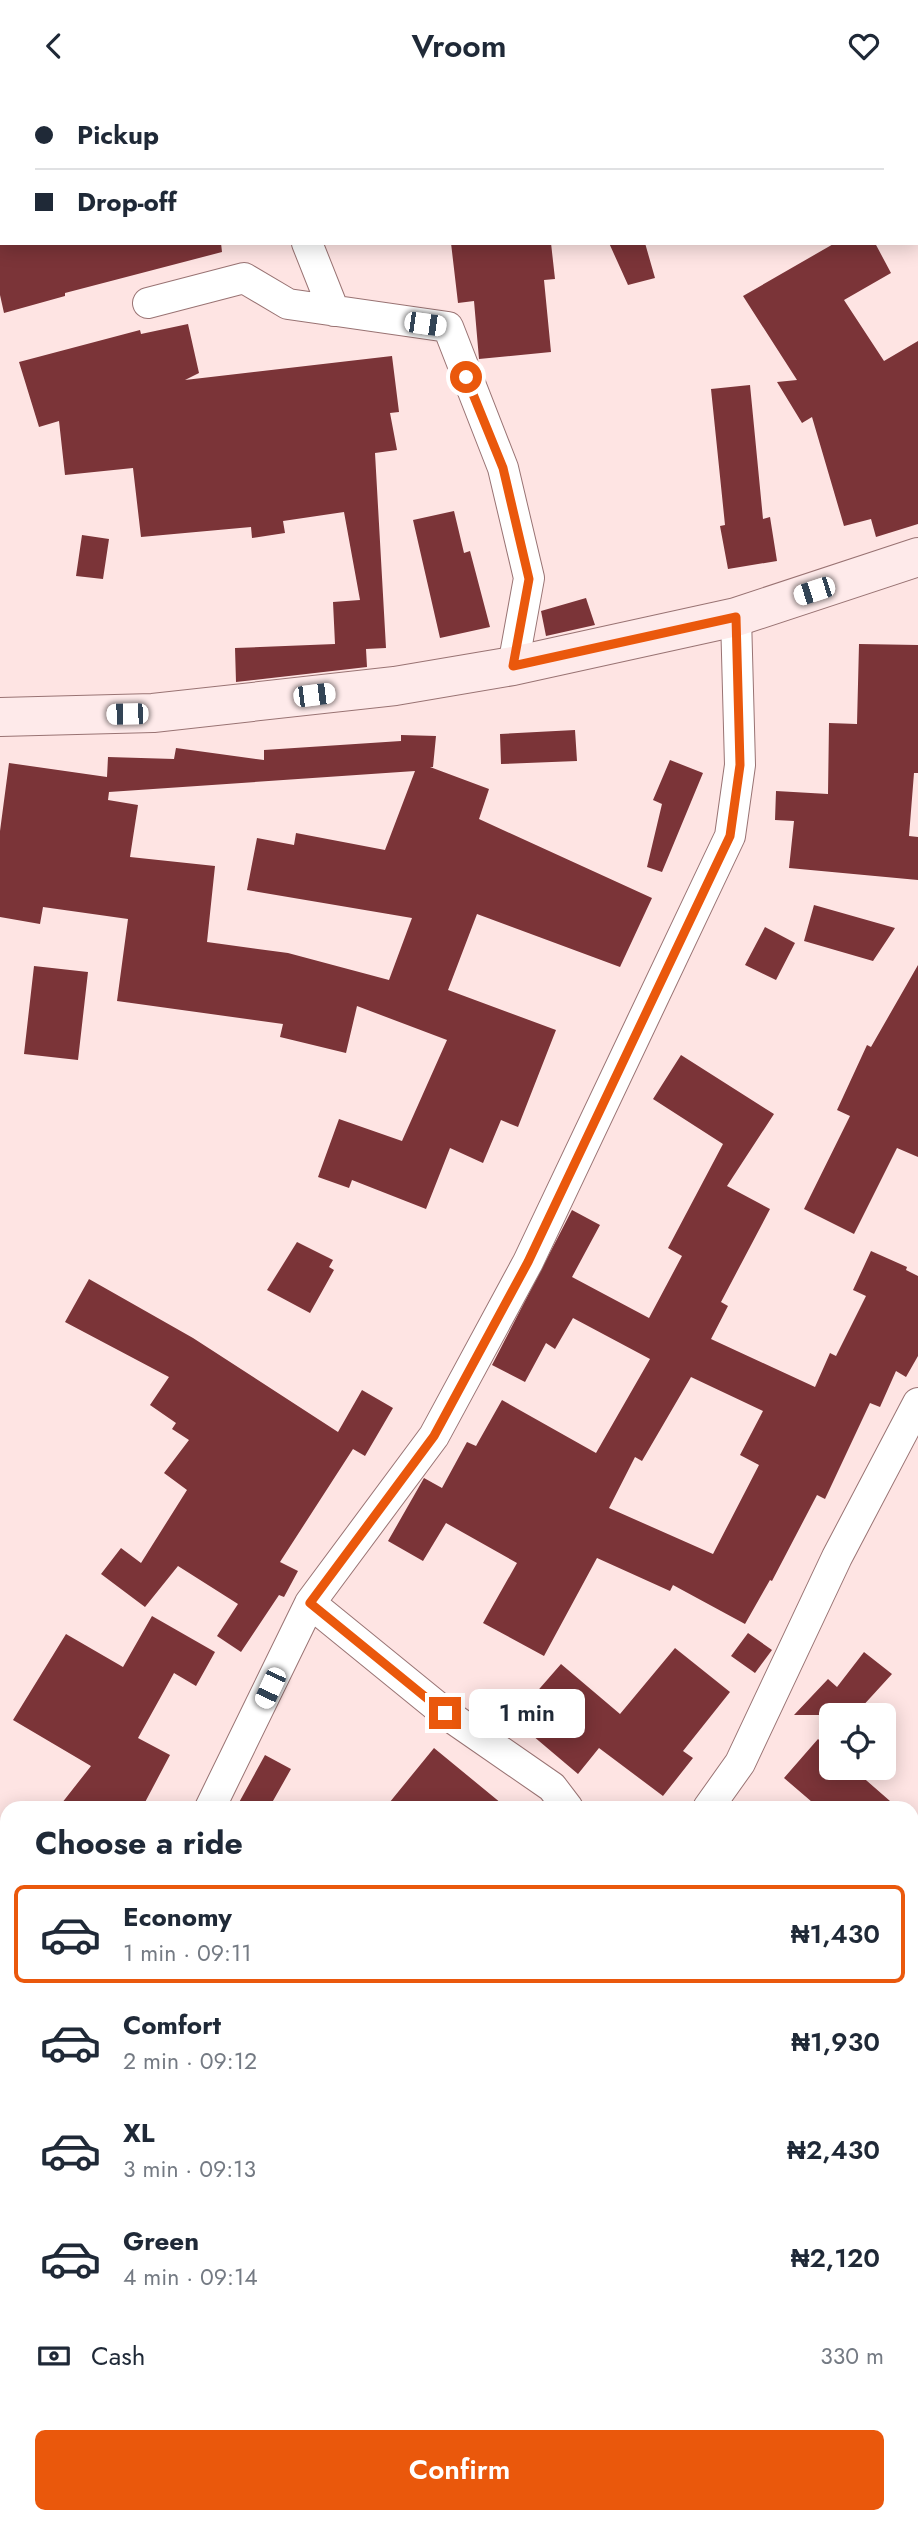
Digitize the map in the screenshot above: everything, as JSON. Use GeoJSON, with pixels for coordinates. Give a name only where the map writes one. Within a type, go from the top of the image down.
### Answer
{"type":"FeatureCollection","features":[{"type":"Feature","properties":{"kind":"main road"},"geometry":{"type":"LineString","coordinates":[[0,717],[153,713],[396,686],[513,666],[736,617],[918,557]]}},
{"type":"Feature","properties":{"kind":"street"},"geometry":{"type":"LineString","coordinates":[[308,245],[334,311]]}},
{"type":"Feature","properties":{"kind":"street"},"geometry":{"type":"LineString","coordinates":[[148,303],[244,278],[288,304],[448,327],[503,468],[529,579],[513,666]]}},
{"type":"Feature","properties":{"kind":"street"},"geometry":{"type":"LineString","coordinates":[[213,1801],[310,1603],[434,1436],[528,1262],[730,836],[740,765],[736,617]]}},
{"type":"Feature","properties":{"kind":"street"},"geometry":{"type":"LineString","coordinates":[[713,1801],[740,1763],[837,1557],[918,1403]]}},
{"type":"Feature","properties":{"kind":"street"},"geometry":{"type":"LineString","coordinates":[[310,1603],[445,1713],[552,1787],[563,1801]]}},
{"type":"Feature","properties":{"kind":"building"},"geometry":{"type":"Polygon","coordinates":[[[0,245],[221,245],[222,252],[65,293],[65,296],[4,313],[0,295],[0,245]]]}},
{"type":"Feature","properties":{"kind":"building"},"geometry":{"type":"Polygon","coordinates":[[[451,245],[551,245],[555,279],[544,280],[551,352],[479,359],[474,301],[458,303],[451,245]]]}},
{"type":"Feature","properties":{"kind":"building"},"geometry":{"type":"Polygon","coordinates":[[[610,245],[646,245],[655,278],[628,285],[610,245]]]}},
{"type":"Feature","properties":{"kind":"building"},"geometry":{"type":"Polygon","coordinates":[[[832,245],[876,245],[891,273],[844,300],[884,361],[918,341],[918,524],[876,537],[871,519],[844,526],[812,417],[802,423],[777,382],[797,380],[743,296],[832,245]]]}},
{"type":"Feature","properties":{"kind":"building"},"geometry":{"type":"Polygon","coordinates":[[[188,324],[199,373],[185,380],[392,356],[399,412],[390,413],[397,450],[375,453],[386,648],[366,649],[367,667],[236,682],[235,648],[335,644],[333,602],[360,600],[344,512],[283,521],[285,533],[252,538],[251,527],[141,537],[133,468],[65,475],[59,421],[39,427],[19,362],[140,330],[141,334],[188,324]]]}},
{"type":"Feature","properties":{"kind":"building"},"geometry":{"type":"Polygon","coordinates":[[[750,385],[763,519],[770,517],[777,561],[728,569],[720,526],[725,525],[711,389],[750,385]]]}},
{"type":"Feature","properties":{"kind":"building"},"geometry":{"type":"Polygon","coordinates":[[[454,511],[464,553],[470,551],[490,627],[440,638],[413,520],[454,511]]]}},
{"type":"Feature","properties":{"kind":"building"},"geometry":{"type":"Polygon","coordinates":[[[82,535],[109,539],[103,579],[76,576],[82,535]]]}},
{"type":"Feature","properties":{"kind":"building"},"geometry":{"type":"Polygon","coordinates":[[[586,598],[595,625],[546,636],[541,611],[586,598]]]}},
{"type":"Feature","properties":{"kind":"building"},"geometry":{"type":"Polygon","coordinates":[[[859,644],[918,645],[918,773],[914,773],[909,836],[918,837],[918,880],[789,868],[794,821],[775,820],[776,791],[828,794],[829,723],[857,724],[859,644]]]}},
{"type":"Feature","properties":{"kind":"building"},"geometry":{"type":"Polygon","coordinates":[[[575,730],[577,761],[501,764],[500,734],[575,730]]]}},
{"type":"Feature","properties":{"kind":"building"},"geometry":{"type":"Polygon","coordinates":[[[401,735],[436,736],[433,767],[430,767],[489,789],[479,819],[652,898],[620,967],[477,914],[448,990],[556,1030],[518,1127],[501,1120],[483,1163],[450,1148],[426,1209],[352,1180],[349,1188],[318,1177],[339,1119],[402,1141],[447,1040],[357,1006],[346,1053],[280,1037],[283,1024],[117,1001],[128,919],[43,907],[40,924],[0,917],[0,831],[9,763],[107,777],[108,757],[174,759],[176,748],[264,760],[264,750],[401,741],[401,735]],[[415,771],[109,792],[108,800],[138,805],[130,857],[215,866],[207,942],[288,953],[389,980],[412,918],[247,890],[257,838],[294,845],[296,833],[385,850],[415,771]]]}},
{"type":"Feature","properties":{"kind":"building"},"geometry":{"type":"Polygon","coordinates":[[[670,760],[703,773],[662,872],[647,867],[662,804],[653,800],[670,760]]]}},
{"type":"Feature","properties":{"kind":"building"},"geometry":{"type":"Polygon","coordinates":[[[814,905],[895,928],[873,961],[804,941],[814,905]]]}},
{"type":"Feature","properties":{"kind":"building"},"geometry":{"type":"Polygon","coordinates":[[[765,927],[795,943],[776,980],[745,965],[765,927]]]}},
{"type":"Feature","properties":{"kind":"building"},"geometry":{"type":"Polygon","coordinates":[[[918,965],[918,1157],[897,1148],[854,1234],[804,1209],[850,1116],[837,1110],[867,1045],[871,1047],[918,965]]]}},
{"type":"Feature","properties":{"kind":"building"},"geometry":{"type":"Polygon","coordinates":[[[34,966],[88,972],[78,1060],[24,1054],[34,966]]]}},
{"type":"Feature","properties":{"kind":"building"},"geometry":{"type":"Polygon","coordinates":[[[681,1055],[774,1114],[727,1186],[770,1209],[721,1302],[728,1306],[711,1339],[815,1387],[830,1353],[836,1356],[866,1296],[853,1290],[871,1251],[907,1267],[906,1270],[918,1276],[918,1356],[906,1377],[896,1371],[880,1407],[870,1403],[825,1499],[817,1495],[772,1581],[770,1580],[745,1624],[673,1585],[670,1591],[597,1558],[544,1656],[483,1623],[517,1563],[446,1523],[423,1561],[388,1541],[424,1478],[442,1488],[467,1442],[476,1446],[502,1400],[596,1453],[650,1359],[573,1318],[555,1349],[546,1343],[525,1382],[492,1365],[572,1210],[600,1225],[572,1277],[649,1318],[682,1256],[668,1248],[723,1144],[653,1099],[681,1055]],[[691,1377],[642,1461],[635,1457],[609,1508],[713,1554],[759,1465],[740,1455],[763,1411],[691,1377]]]}},
{"type":"Feature","properties":{"kind":"building"},"geometry":{"type":"Polygon","coordinates":[[[297,1242],[333,1260],[329,1267],[334,1270],[310,1313],[267,1290],[297,1242]]]}},
{"type":"Feature","properties":{"kind":"building"},"geometry":{"type":"Polygon","coordinates":[[[89,1279],[193,1338],[338,1432],[362,1390],[393,1408],[365,1456],[353,1449],[280,1562],[298,1571],[284,1597],[279,1595],[241,1652],[217,1636],[238,1604],[178,1566],[145,1607],[101,1574],[121,1548],[141,1563],[187,1490],[164,1473],[189,1440],[172,1429],[176,1423],[150,1405],[169,1377],[65,1322],[89,1279]]]}},
{"type":"Feature","properties":{"kind":"building"},"geometry":{"type":"Polygon","coordinates":[[[152,1616],[215,1652],[196,1686],[174,1673],[138,1738],[170,1755],[146,1801],[64,1801],[91,1766],[13,1720],[66,1634],[123,1667],[152,1616]]]}},
{"type":"Feature","properties":{"kind":"building"},"geometry":{"type":"Polygon","coordinates":[[[748,1633],[772,1650],[755,1673],[731,1656],[748,1633]]]}},
{"type":"Feature","properties":{"kind":"building"},"geometry":{"type":"Polygon","coordinates":[[[675,1648],[730,1692],[683,1751],[693,1758],[663,1796],[599,1748],[578,1774],[513,1719],[561,1664],[620,1714],[675,1648]]]}},
{"type":"Feature","properties":{"kind":"building"},"geometry":{"type":"Polygon","coordinates":[[[864,1652],[892,1674],[865,1703],[819,1703],[819,1715],[794,1715],[828,1679],[837,1687],[864,1652]]]}},
{"type":"Feature","properties":{"kind":"building"},"geometry":{"type":"Polygon","coordinates":[[[818,1739],[819,1780],[866,1780],[890,1801],[811,1801],[784,1778],[818,1739]]]}},
{"type":"Feature","properties":{"kind":"building"},"geometry":{"type":"Polygon","coordinates":[[[434,1748],[498,1801],[391,1801],[434,1748]]]}},
{"type":"Feature","properties":{"kind":"building"},"geometry":{"type":"Polygon","coordinates":[[[265,1755],[291,1769],[273,1801],[240,1801],[265,1755]]]}},
{"type":"Feature","properties":{"kind":"route"},"geometry":{"type":"LineString","coordinates":[[445,1713],[310,1603],[434,1436],[528,1262],[730,836],[740,765],[736,617],[513,666],[529,579],[503,468],[466,377]]}}]}
